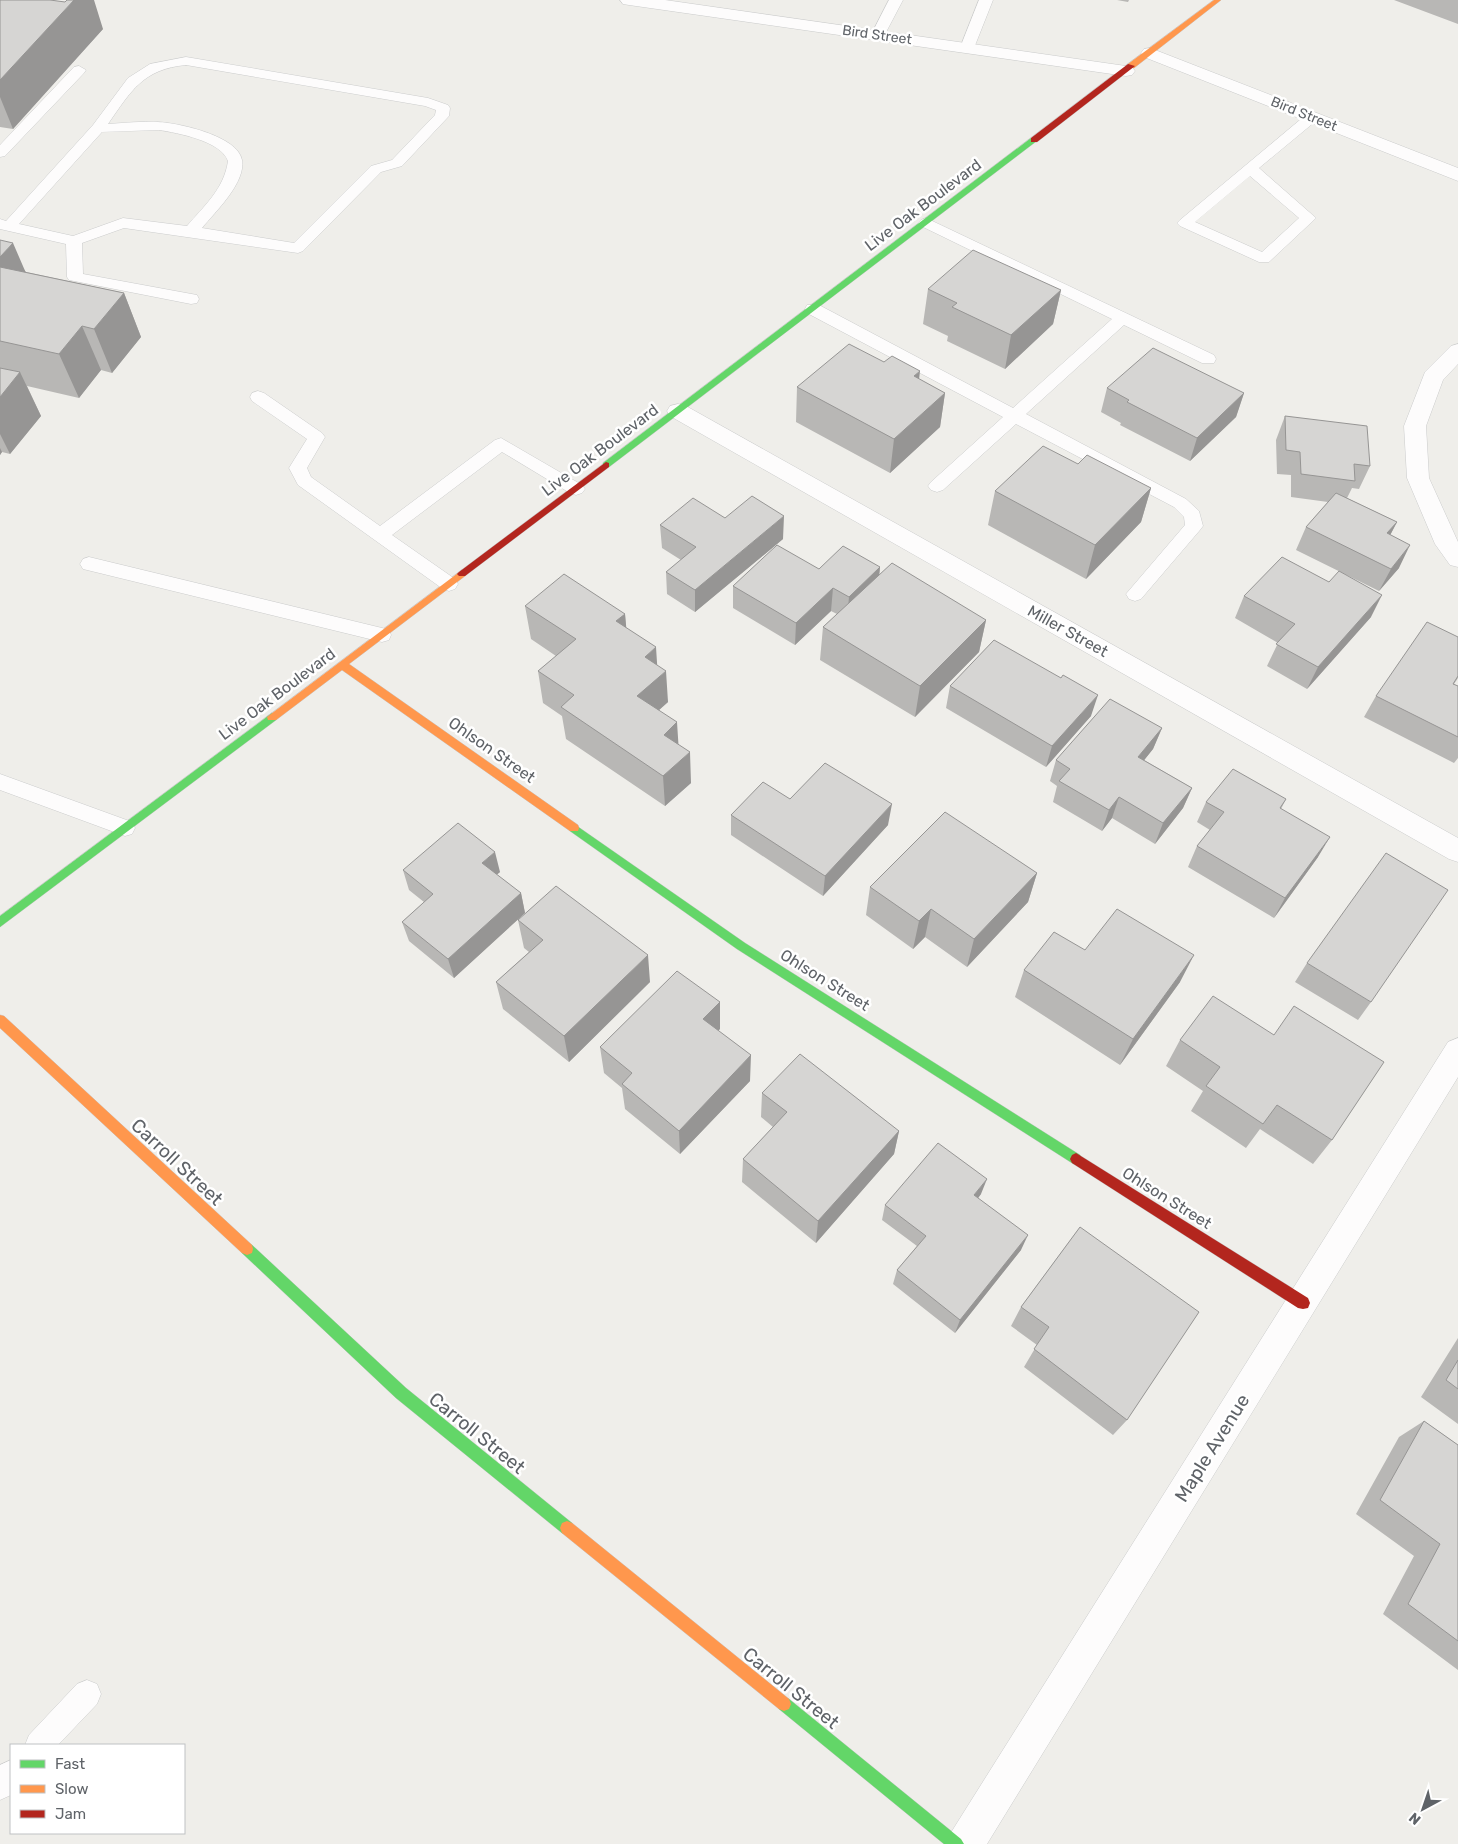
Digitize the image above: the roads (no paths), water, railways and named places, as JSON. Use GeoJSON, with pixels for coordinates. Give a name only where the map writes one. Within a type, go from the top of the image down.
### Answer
{"type":"FeatureCollection","features":[{"type":"Feature","properties":{"kind":"main road","name":"Live Oak Boulevard"},"geometry":{"type":"LineString","coordinates":[[0,922],[382,636],[1218,0]]}},
{"type":"Feature","properties":{"kind":"main road","name":"Ohlson Street"},"geometry":{"type":"LineString","coordinates":[[343,665],[741,946],[1303,1304]]}},
{"type":"Feature","properties":{"kind":"main road","name":"Carroll Street"},"geometry":{"type":"LineString","coordinates":[[0,1020],[401,1394],[956,1844]]}},
{"type":"Feature","properties":{"kind":"street","name":"Bird Street"},"geometry":{"type":"LineString","coordinates":[[629,0],[1126,71]]}},
{"type":"Feature","properties":{"kind":"street","name":"Bird Street"},"geometry":{"type":"LineString","coordinates":[[1150,52],[1458,175]]}},
{"type":"Feature","properties":{"kind":"street"},"geometry":{"type":"LineString","coordinates":[[1458,351],[1433,376],[1415,426],[1418,478],[1447,544],[1458,559]]}},
{"type":"Feature","properties":{"kind":"street","name":"Miller Street"},"geometry":{"type":"LineString","coordinates":[[678,411],[1458,851]]}},
{"type":"Feature","properties":{"kind":"street","name":"Maple Avenue"},"geometry":{"type":"LineString","coordinates":[[965,1844],[1303,1304],[1458,1051]]}},
{"type":"Feature","properties":{"kind":"lane"},"geometry":{"type":"LineString","coordinates":[[878,35],[896,0]]}},
{"type":"Feature","properties":{"kind":"lane"},"geometry":{"type":"LineString","coordinates":[[967,48],[986,0]]}},
{"type":"Feature","properties":{"kind":"lane"},"geometry":{"type":"LineString","coordinates":[[186,61],[428,102],[443,108],[442,116],[397,164],[376,170],[298,248],[124,223],[74,241],[4,225],[98,128],[134,77],[166,62],[186,61]]}},
{"type":"Feature","properties":{"kind":"lane"},"geometry":{"type":"LineString","coordinates":[[0,153],[79,70]]}},
{"type":"Feature","properties":{"kind":"lane"},"geometry":{"type":"LineString","coordinates":[[1251,169],[1308,218],[1264,258],[1185,223],[1312,117]]}},
{"type":"Feature","properties":{"kind":"lane"},"geometry":{"type":"LineString","coordinates":[[98,128],[161,126],[207,138],[230,148],[235,159],[233,174],[224,190],[190,231]]}},
{"type":"Feature","properties":{"kind":"lane"},"geometry":{"type":"LineString","coordinates":[[926,223],[1208,359]]}},
{"type":"Feature","properties":{"kind":"lane"},"geometry":{"type":"LineString","coordinates":[[74,241],[75,277],[191,299]]}},
{"type":"Feature","properties":{"kind":"lane"},"geometry":{"type":"LineString","coordinates":[[813,309],[1180,503],[1193,515],[1194,526],[1135,594]]}},
{"type":"Feature","properties":{"kind":"lane"},"geometry":{"type":"LineString","coordinates":[[938,486],[1122,318]]}},
{"type":"Feature","properties":{"kind":"lane"},"geometry":{"type":"LineString","coordinates":[[258,396],[316,437],[298,468],[304,481],[449,584]]}},
{"type":"Feature","properties":{"kind":"lane"},"geometry":{"type":"LineString","coordinates":[[380,535],[501,444],[576,488]]}},
{"type":"Feature","properties":{"kind":"lane"},"geometry":{"type":"LineString","coordinates":[[89,564],[382,636]]}},
{"type":"Feature","properties":{"kind":"lane"},"geometry":{"type":"LineString","coordinates":[[0,782],[125,828]]}},
{"type":"Feature","properties":{"kind":"lane"},"geometry":{"type":"LineString","coordinates":[[40,1744],[87,1694]]}},
{"type":"Feature","properties":{"kind":"lane"},"geometry":{"type":"LineString","coordinates":[[0,1786],[10,1775]]}}]}
